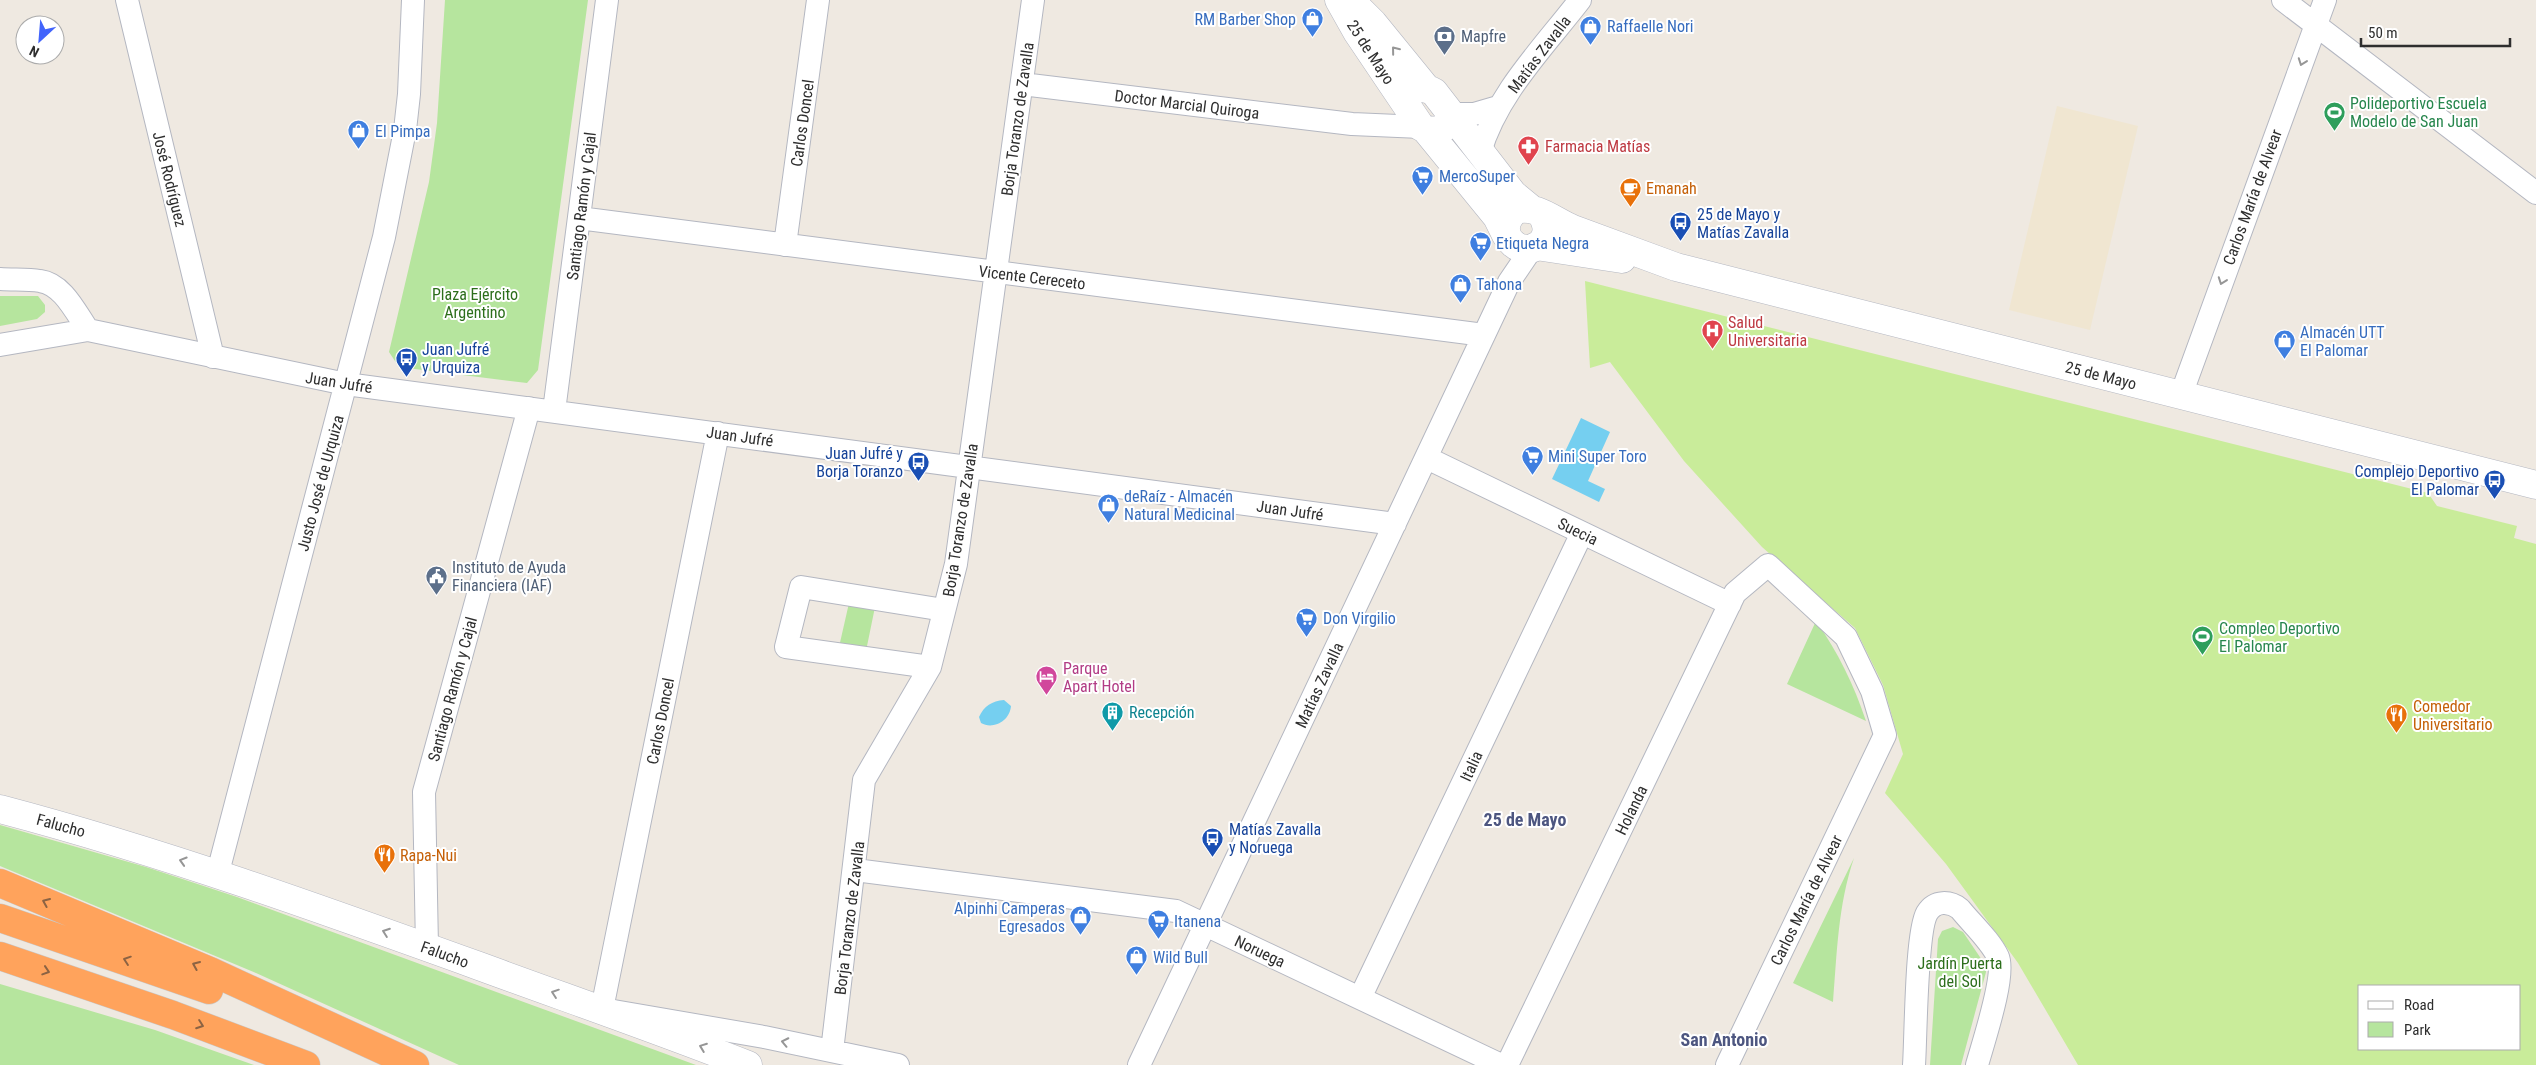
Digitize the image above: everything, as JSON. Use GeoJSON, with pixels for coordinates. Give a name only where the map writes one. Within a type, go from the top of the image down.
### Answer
{"type":"FeatureCollection","features":[{"type":"Feature","properties":{"kind":"highway"},"geometry":{"type":"LineString","coordinates":[[0,883],[202,968],[415,1065]]}},
{"type":"Feature","properties":{"kind":"highway"},"geometry":{"type":"LineString","coordinates":[[0,918],[168,974],[401,1065]]}},
{"type":"Feature","properties":{"kind":"highway"},"geometry":{"type":"LineString","coordinates":[[4,958],[166,1012],[306,1065]]}},
{"type":"Feature","properties":{"kind":"street","name":"José Rodríguez"},"geometry":{"type":"LineString","coordinates":[[127,0],[213,357]]}},
{"type":"Feature","properties":{"kind":"street","name":"Justo José de Urquiza"},"geometry":{"type":"LineString","coordinates":[[218,872],[384,237],[398,171],[409,94],[413,0]]}},
{"type":"Feature","properties":{"kind":"street","name":"Santiago Ramón y Cajal"},"geometry":{"type":"LineString","coordinates":[[554,411],[607,0]]}},
{"type":"Feature","properties":{"kind":"street","name":"Carlos Doncel"},"geometry":{"type":"LineString","coordinates":[[785,245],[818,0]]}},
{"type":"Feature","properties":{"kind":"street","name":"Borja Toranzo de Zavalla"},"geometry":{"type":"LineString","coordinates":[[832,1052],[855,870],[864,780],[930,667],[956,564],[1033,0]]}},
{"type":"Feature","properties":{"kind":"street","name":"25 de Mayo"},"geometry":{"type":"LineString","coordinates":[[1339,0],[1357,32],[1412,99]]}},
{"type":"Feature","properties":{"kind":"street","name":"25 de Mayo"},"geometry":{"type":"LineString","coordinates":[[1350,0],[1372,22],[1412,99]]}},
{"type":"Feature","properties":{"kind":"street","name":"Matías Zavalla"},"geometry":{"type":"LineString","coordinates":[[1480,152],[1487,129],[1498,107],[1580,0]]}},
{"type":"Feature","properties":{"kind":"street"},"geometry":{"type":"LineString","coordinates":[[2284,0],[2536,193]]}},
{"type":"Feature","properties":{"kind":"street","name":"Carlos María de Alvear"},"geometry":{"type":"LineString","coordinates":[[2181,395],[2325,0]]}},
{"type":"Feature","properties":{"kind":"street","name":"Doctor Marcial Quiroga"},"geometry":{"type":"LineString","coordinates":[[1022,84],[1352,124],[1423,128]]}},
{"type":"Feature","properties":{"kind":"street","name":"25 de Mayo"},"geometry":{"type":"LineString","coordinates":[[1412,99],[1434,92],[1513,194],[1535,211],[1573,229],[1665,264]]}},
{"type":"Feature","properties":{"kind":"street","name":"Doctor Marcial Quiroga"},"geometry":{"type":"LineString","coordinates":[[1352,124],[1377,120],[1412,99]]}},
{"type":"Feature","properties":{"kind":"street"},"geometry":{"type":"LineString","coordinates":[[1412,99],[1423,128],[1521,243]]}},
{"type":"Feature","properties":{"kind":"street","name":"Matías Zavalla"},"geometry":{"type":"LineString","coordinates":[[1451,116],[1474,114],[1498,107]]}},
{"type":"Feature","properties":{"kind":"street"},"geometry":{"type":"LineString","coordinates":[[1423,128],[1442,129],[1449,124],[1451,116]]}},
{"type":"Feature","properties":{"kind":"street"},"geometry":{"type":"LineString","coordinates":[[1516,210],[1535,211],[1547,231],[1545,237],[1521,243],[1507,221],[1516,210]]}},
{"type":"Feature","properties":{"kind":"street","name":"Vicente Cereceto"},"geometry":{"type":"LineString","coordinates":[[579,218],[1484,335]]}},
{"type":"Feature","properties":{"kind":"street","name":"25 de Mayo"},"geometry":{"type":"LineString","coordinates":[[1521,243],[1665,264],[2536,485]]}},
{"type":"Feature","properties":{"kind":"street","name":"Matías Zavalla"},"geometry":{"type":"LineString","coordinates":[[1139,1065],[1511,277],[1521,243]]}},
{"type":"Feature","properties":{"kind":"street"},"geometry":{"type":"LineString","coordinates":[[0,279],[41,281],[51,285],[60,291],[88,330]]}},
{"type":"Feature","properties":{"kind":"street","name":"Juan Jufré"},"geometry":{"type":"LineString","coordinates":[[0,345],[88,330],[346,384],[1396,524]]}},
{"type":"Feature","properties":{"kind":"street","name":"Santiago Ramón y Cajal"},"geometry":{"type":"LineString","coordinates":[[427,947],[424,792],[529,408]]}},
{"type":"Feature","properties":{"kind":"street","name":"Carlos Doncel"},"geometry":{"type":"LineString","coordinates":[[602,1009],[718,433]]}},
{"type":"Feature","properties":{"kind":"street","name":"Suecia"},"geometry":{"type":"LineString","coordinates":[[1426,458],[1730,604]]}},
{"type":"Feature","properties":{"kind":"street","name":"Italia"},"geometry":{"type":"LineString","coordinates":[[1360,998],[1582,533]]}},
{"type":"Feature","properties":{"kind":"street","name":"Holanda"},"geometry":{"type":"LineString","coordinates":[[1507,1065],[1735,593],[1745,582],[1768,565],[1846,637],[1872,690],[1885,735]]}},
{"type":"Feature","properties":{"kind":"street"},"geometry":{"type":"LineString","coordinates":[[930,667],[786,647],[801,587],[944,610]]}},
{"type":"Feature","properties":{"kind":"street","name":"Carlos María de Alvear"},"geometry":{"type":"LineString","coordinates":[[1727,1065],[1885,735]]}},
{"type":"Feature","properties":{"kind":"street","name":"Falucho"},"geometry":{"type":"LineString","coordinates":[[0,809],[218,872],[602,1009],[898,1065]]}},
{"type":"Feature","properties":{"kind":"street","name":"Noruega"},"geometry":{"type":"LineString","coordinates":[[855,870],[1176,911],[1501,1065]]}},
{"type":"Feature","properties":{"kind":"street"},"geometry":{"type":"LineString","coordinates":[[1914,1065],[1921,934],[1928,912],[1932,906],[1942,903],[1953,904],[1960,909],[1994,951],[2000,965],[1998,986],[1977,1065]]}},
{"type":"Feature","properties":{"kind":"street"},"geometry":{"type":"LineString","coordinates":[[602,1009],[748,1065]]}},
{"type":"Feature","properties":{"kind":"shaded area"},"geometry":{"type":"Polygon","coordinates":[[[2057,106],[2138,126],[2090,330],[2009,310],[2057,106]]]}},
{"type":"Feature","properties":{"kind":"green space","name":"Plaza Ejército Argentino"},"geometry":{"type":"Polygon","coordinates":[[[445,0],[588,0],[538,370],[527,383],[399,367],[389,352],[429,182],[437,123],[445,0]]]}},
{"type":"Feature","properties":{"kind":"green space","name":"Compleo Deportivo El Palomar"},"geometry":{"type":"Polygon","coordinates":[[[1585,281],[2428,493],[2437,506],[2517,526],[2514,538],[2536,544],[2536,1065],[2078,1065],[2018,963],[1946,864],[1885,793],[1903,754],[1883,685],[1855,628],[1762,547],[1684,461],[1610,362],[1590,368],[1585,281]]]}},
{"type":"Feature","properties":{"kind":"green space"},"geometry":{"type":"Polygon","coordinates":[[[0,296],[38,296],[45,305],[45,312],[37,319],[0,326],[0,296]]]}},
{"type":"Feature","properties":{"kind":"green space"},"geometry":{"type":"Polygon","coordinates":[[[849,603],[875,607],[866,651],[839,647],[849,603]]]}},
{"type":"Feature","properties":{"kind":"green space"},"geometry":{"type":"Polygon","coordinates":[[[1816,621],[1845,669],[1866,721],[1787,684],[1816,621]]]}},
{"type":"Feature","properties":{"kind":"green space"},"geometry":{"type":"Polygon","coordinates":[[[0,825],[146,867],[237,897],[696,1065],[459,1065],[256,973],[0,866],[0,825]]]}},
{"type":"Feature","properties":{"kind":"green space"},"geometry":{"type":"Polygon","coordinates":[[[1854,858],[1841,911],[1833,1002],[1793,983],[1854,858]]]}},
{"type":"Feature","properties":{"kind":"green space","name":"Jardín Puerta del Sol"},"geometry":{"type":"Polygon","coordinates":[[[1953,927],[1963,932],[1986,966],[1986,972],[1961,1065],[1930,1065],[1938,939],[1942,931],[1953,927]]]}},
{"type":"Feature","properties":{"kind":"green space"},"geometry":{"type":"Polygon","coordinates":[[[0,984],[155,1030],[254,1065],[0,1065],[0,984]]]}},
{"type":"Feature","properties":{"kind":"water"},"geometry":{"type":"Polygon","coordinates":[[[1581,418],[1610,432],[1588,481],[1605,489],[1599,502],[1552,479],[1581,418]]]}},
{"type":"Feature","properties":{"kind":"water"},"geometry":{"type":"Polygon","coordinates":[[[1004,700],[1011,706],[1008,716],[1004,720],[996,725],[981,723],[979,717],[986,707],[992,703],[1004,700]]]}},
{"type":"Feature","properties":{"kind":"place","name":"RM Barber Shop"},"geometry":{"type":"Point","coordinates":[1312,38]}},
{"type":"Feature","properties":{"kind":"place","name":"Raffaelle Nori"},"geometry":{"type":"Point","coordinates":[1591,45]}},
{"type":"Feature","properties":{"kind":"place","name":"Mapfre"},"geometry":{"type":"Point","coordinates":[1445,55]}},
{"type":"Feature","properties":{"kind":"place","name":"Polideportivo Escuela Modelo de San Juan"},"geometry":{"type":"Point","coordinates":[2334,131]}},
{"type":"Feature","properties":{"kind":"place","name":"El Pimpa"},"geometry":{"type":"Point","coordinates":[359,150]}},
{"type":"Feature","properties":{"kind":"place","name":"Farmacia Matías"},"geometry":{"type":"Point","coordinates":[1529,165]}},
{"type":"Feature","properties":{"kind":"place","name":"MercoSuper"},"geometry":{"type":"Point","coordinates":[1423,195]}},
{"type":"Feature","properties":{"kind":"place","name":"Emanah"},"geometry":{"type":"Point","coordinates":[1630,207]}},
{"type":"Feature","properties":{"kind":"place","name":"25 de Mayo y Matías Zavalla"},"geometry":{"type":"Point","coordinates":[1681,242]}},
{"type":"Feature","properties":{"kind":"place","name":"Etiqueta Negra"},"geometry":{"type":"Point","coordinates":[1480,262]}},
{"type":"Feature","properties":{"kind":"place","name":"Tahona"},"geometry":{"type":"Point","coordinates":[1460,303]}},
{"type":"Feature","properties":{"kind":"place","name":"Salud Universitaria"},"geometry":{"type":"Point","coordinates":[1712,350]}},
{"type":"Feature","properties":{"kind":"place","name":"Almacén UTT El Palomar"},"geometry":{"type":"Point","coordinates":[2284,360]}},
{"type":"Feature","properties":{"kind":"place","name":"Juan Jufré y Urquiza"},"geometry":{"type":"Point","coordinates":[406,377]}},
{"type":"Feature","properties":{"kind":"place","name":"Mini Super Toro"},"geometry":{"type":"Point","coordinates":[1532,475]}},
{"type":"Feature","properties":{"kind":"place","name":"Juan Jufré y Borja Toranzo"},"geometry":{"type":"Point","coordinates":[919,481]}},
{"type":"Feature","properties":{"kind":"place","name":"Complejo Deportivo El Palomar"},"geometry":{"type":"Point","coordinates":[2495,499]}},
{"type":"Feature","properties":{"kind":"place","name":"deRaíz - Almacén Natural Medicinal"},"geometry":{"type":"Point","coordinates":[1108,524]}},
{"type":"Feature","properties":{"kind":"place","name":"Instituto de Ayuda Financiera (IAF)"},"geometry":{"type":"Point","coordinates":[436,595]}},
{"type":"Feature","properties":{"kind":"place","name":"Don Virgilio"},"geometry":{"type":"Point","coordinates":[1307,637]}},
{"type":"Feature","properties":{"kind":"place","name":"Compleo Deportivo El Palomar"},"geometry":{"type":"Point","coordinates":[2203,656]}},
{"type":"Feature","properties":{"kind":"place","name":"Parque Apart Hotel"},"geometry":{"type":"Point","coordinates":[1047,696]}},
{"type":"Feature","properties":{"kind":"place","name":"Recepción"},"geometry":{"type":"Point","coordinates":[1113,731]}},
{"type":"Feature","properties":{"kind":"place","name":"Comedor Universitario"},"geometry":{"type":"Point","coordinates":[2397,734]}},
{"type":"Feature","properties":{"kind":"place","name":"Matías Zavalla y Noruega"},"geometry":{"type":"Point","coordinates":[1213,857]}},
{"type":"Feature","properties":{"kind":"place","name":"Rapa-Nui"},"geometry":{"type":"Point","coordinates":[384,874]}},
{"type":"Feature","properties":{"kind":"place","name":"Alpinhi Camperas Egresados"},"geometry":{"type":"Point","coordinates":[1081,936]}},
{"type":"Feature","properties":{"kind":"place","name":"Itanena"},"geometry":{"type":"Point","coordinates":[1158,940]}},
{"type":"Feature","properties":{"kind":"place","name":"Wild Bull"},"geometry":{"type":"Point","coordinates":[1137,976]}},
{"type":"Feature","properties":{"kind":"district","name":"25 de Mayo"},"geometry":{"type":"Point","coordinates":[1525,820]}},
{"type":"Feature","properties":{"kind":"district","name":"San Antonio"},"geometry":{"type":"Point","coordinates":[1724,1040]}}]}
